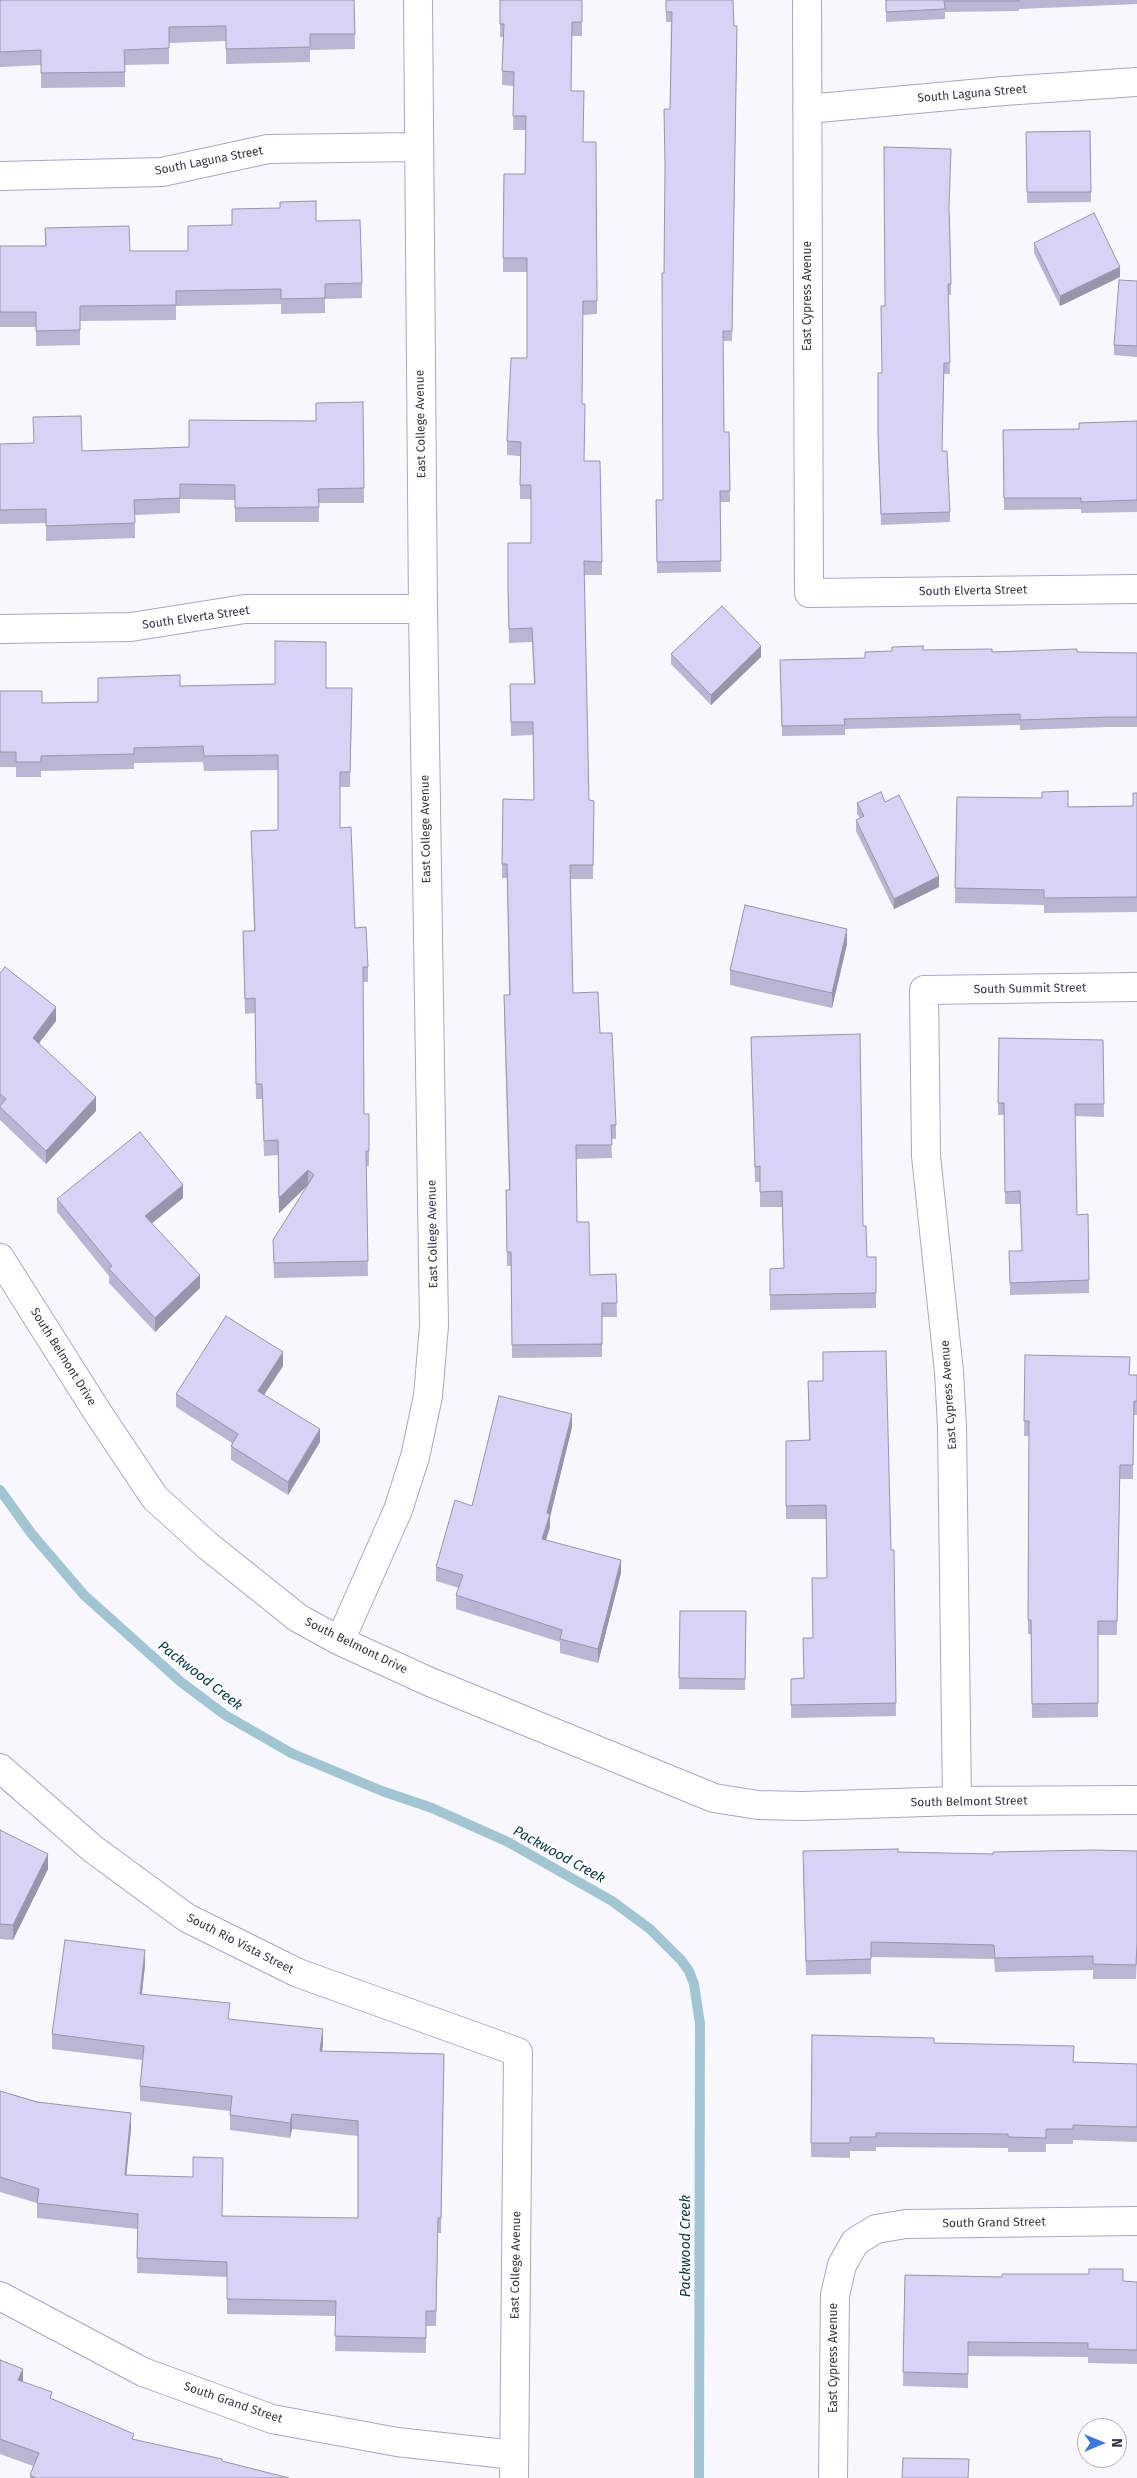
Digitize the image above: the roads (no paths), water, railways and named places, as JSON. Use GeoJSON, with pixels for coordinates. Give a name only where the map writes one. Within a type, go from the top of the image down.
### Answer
{"type":"FeatureCollection","features":[{"type":"Feature","properties":{"kind":"street","name":"East College Avenue"},"geometry":{"type":"LineString","coordinates":[[340,1641],[398,1510],[415,1457],[429,1388],[434,1326],[423,609],[418,0]]}},
{"type":"Feature","properties":{"kind":"street","name":"East Cypress Avenue"},"geometry":{"type":"LineString","coordinates":[[806,0],[809,593]]}},
{"type":"Feature","properties":{"kind":"street","name":"South Laguna Street"},"geometry":{"type":"LineString","coordinates":[[807,109],[1054,87],[1137,82]]}},
{"type":"Feature","properties":{"kind":"street","name":"South Laguna Street"},"geometry":{"type":"LineString","coordinates":[[0,176],[162,172],[268,149],[418,147]]}},
{"type":"Feature","properties":{"kind":"street","name":"South Elverta Street"},"geometry":{"type":"LineString","coordinates":[[809,593],[1137,590]]}},
{"type":"Feature","properties":{"kind":"street","name":"South Elverta Street"},"geometry":{"type":"LineString","coordinates":[[0,629],[131,627],[245,609],[423,609]]}},
{"type":"Feature","properties":{"kind":"street","name":"South Summit Street"},"geometry":{"type":"LineString","coordinates":[[924,990],[1137,987]]}},
{"type":"Feature","properties":{"kind":"street","name":"East Cypress Avenue"},"geometry":{"type":"LineString","coordinates":[[924,990],[926,1156],[949,1372],[952,1428],[957,1801]]}},
{"type":"Feature","properties":{"kind":"street","name":"South Belmont Drive"},"geometry":{"type":"LineString","coordinates":[[0,1258],[98,1414],[155,1498],[208,1546],[298,1618],[340,1641],[430,1682],[714,1798],[758,1805],[802,1806]]}},
{"type":"Feature","properties":{"kind":"street","name":"South Rio Vista Street"},"geometry":{"type":"LineString","coordinates":[[0,1768],[93,1849],[187,1918],[298,1973],[518,2052]]}},
{"type":"Feature","properties":{"kind":"street","name":"South Belmont Street"},"geometry":{"type":"LineString","coordinates":[[802,1806],[957,1801],[1137,1800]]}},
{"type":"Feature","properties":{"kind":"street","name":"East College Avenue"},"geometry":{"type":"LineString","coordinates":[[514,2467],[518,2052]]}},
{"type":"Feature","properties":{"kind":"street","name":"South Grand Street"},"geometry":{"type":"LineString","coordinates":[[855,2242],[876,2228],[906,2224],[1137,2221]]}},
{"type":"Feature","properties":{"kind":"street","name":"East Cypress Avenue"},"geometry":{"type":"LineString","coordinates":[[833,2478],[834,2294],[842,2265],[855,2242]]}},
{"type":"Feature","properties":{"kind":"street","name":"South Grand Street"},"geometry":{"type":"LineString","coordinates":[[0,2296],[143,2372],[272,2419],[396,2442],[514,2467]]}},
{"type":"Feature","properties":{"kind":"waterway","name":"Packwood Creek"},"geometry":{"type":"LineString","coordinates":[[0,1490],[31,1533],[84,1595],[181,1682],[225,1715],[291,1753],[382,1791],[432,1808],[508,1842],[612,1901],[650,1929],[681,1960],[689,1971],[694,1984],[700,2024],[699,2478]]}}]}
